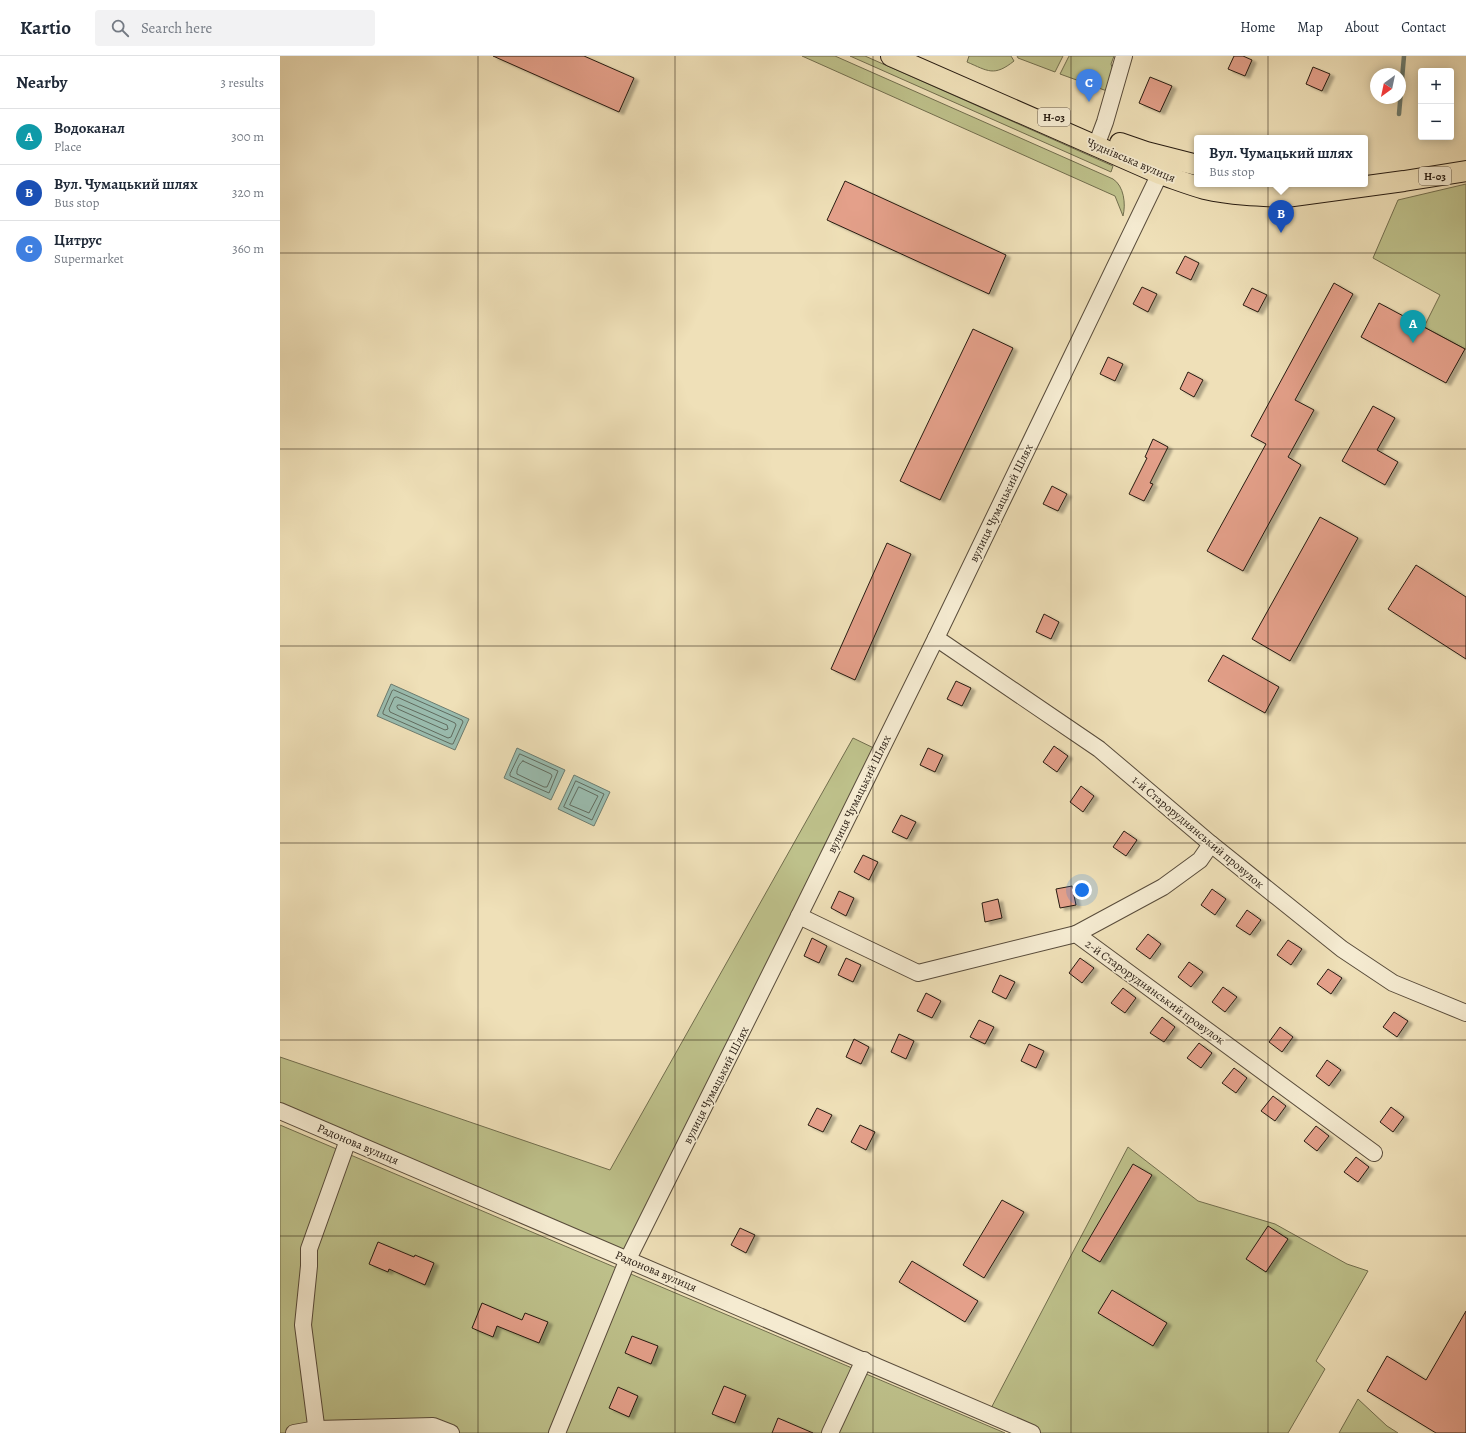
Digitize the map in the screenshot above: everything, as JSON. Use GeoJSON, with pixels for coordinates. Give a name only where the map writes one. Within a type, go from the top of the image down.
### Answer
{"type":"FeatureCollection","features":[{"type":"Feature","properties":{"kind":"main road","name":"Чуднівська вулиця"},"geometry":{"type":"LineString","coordinates":[[891,56],[1163,166],[1194,183]]}},
{"type":"Feature","properties":{"kind":"main road","name":"Чуднівська вулиця"},"geometry":{"type":"LineString","coordinates":[[915,56],[1059,119],[1099,141]]}},
{"type":"Feature","properties":{"kind":"main road","name":"Чуднівська вулиця"},"geometry":{"type":"LineString","coordinates":[[1163,166],[1194,165]]}},
{"type":"Feature","properties":{"kind":"main road","name":"Чуднівська вулиця"},"geometry":{"type":"LineString","coordinates":[[1368,185],[1404,181],[1466,170]]}},
{"type":"Feature","properties":{"kind":"main road","name":"Чуднівська вулиця"},"geometry":{"type":"LineString","coordinates":[[1368,181],[1387,182]]}},
{"type":"Feature","properties":{"kind":"main road","name":"Чуднівська вулиця"},"geometry":{"type":"LineString","coordinates":[[1201,187],[1224,193],[1266,196],[1286,196],[1351,187]]}},
{"type":"Feature","properties":{"kind":"street"},"geometry":{"type":"LineString","coordinates":[[1099,141],[1124,56]]}},
{"type":"Feature","properties":{"kind":"street","name":"вулиця Чумацький Шлях"},"geometry":{"type":"LineString","coordinates":[[557,1433],[628,1259],[800,916],[936,638],[1163,166]]}},
{"type":"Feature","properties":{"kind":"street","name":"1-й Староруднянський провулок"},"geometry":{"type":"LineString","coordinates":[[936,638],[1099,749],[1211,844],[1342,950],[1393,983],[1466,1013]]}},
{"type":"Feature","properties":{"kind":"street"},"geometry":{"type":"LineString","coordinates":[[1076,934],[1163,887],[1200,860],[1211,844]]}},
{"type":"Feature","properties":{"kind":"street","name":"2-й Староруднянський провулок"},"geometry":{"type":"LineString","coordinates":[[800,916],[918,973],[1076,934],[1374,1153]]}},
{"type":"Feature","properties":{"kind":"street","name":"Радонова вулиця"},"geometry":{"type":"LineString","coordinates":[[280,1111],[1032,1433]]}},
{"type":"Feature","properties":{"kind":"street"},"geometry":{"type":"LineString","coordinates":[[317,1431],[303,1325],[309,1266],[309,1249],[348,1140]]}},
{"type":"Feature","properties":{"kind":"street"},"geometry":{"type":"LineString","coordinates":[[830,1433],[864,1360]]}},
{"type":"Feature","properties":{"kind":"street"},"geometry":{"type":"LineString","coordinates":[[294,1433],[433,1426],[451,1433]]}},
{"type":"Feature","properties":{"kind":"green space"},"geometry":{"type":"Polygon","coordinates":[[[802,56],[835,56],[1113,179],[1120,186],[1122,191],[1124,201],[1123,216],[1115,196],[802,56]]]}},
{"type":"Feature","properties":{"kind":"green space"},"geometry":{"type":"Polygon","coordinates":[[[850,56],[865,56],[1113,166],[1111,172],[850,56]]]}},
{"type":"Feature","properties":{"kind":"green space"},"geometry":{"type":"Polygon","coordinates":[[[969,56],[1011,56],[1014,61],[1001,69],[991,71],[967,62],[969,56]]]}},
{"type":"Feature","properties":{"kind":"green space"},"geometry":{"type":"Polygon","coordinates":[[[1017,56],[1063,56],[1055,72],[1018,58],[1017,56]]]}},
{"type":"Feature","properties":{"kind":"green space"},"geometry":{"type":"Polygon","coordinates":[[[1069,56],[1114,56],[1111,64],[1113,70],[1107,91],[1060,74],[1069,56]]]}},
{"type":"Feature","properties":{"kind":"green space"},"geometry":{"type":"Polygon","coordinates":[[[1466,184],[1465,349],[1424,327],[1440,295],[1373,258],[1398,200],[1466,184]]]}},
{"type":"Feature","properties":{"kind":"green space"},"geometry":{"type":"Polygon","coordinates":[[[853,738],[880,751],[628,1259],[280,1111],[280,1057],[610,1170],[853,738]]]}},
{"type":"Feature","properties":{"kind":"green space"},"geometry":{"type":"Polygon","coordinates":[[[280,1125],[1005,1433],[280,1433],[280,1125]]]}},
{"type":"Feature","properties":{"kind":"green space"},"geometry":{"type":"Polygon","coordinates":[[[1128,1147],[1198,1201],[1275,1224],[1347,1264],[1368,1271],[1316,1361],[1325,1369],[1288,1433],[1031,1433],[988,1414],[1128,1147]]]}},
{"type":"Feature","properties":{"kind":"green space"},"geometry":{"type":"Polygon","coordinates":[[[1358,1399],[1387,1426],[1398,1433],[1339,1433],[1358,1399]]]}},
{"type":"Feature","properties":{"kind":"water"},"geometry":{"type":"Polygon","coordinates":[[[391,684],[469,719],[455,750],[377,716],[391,684]]]}},
{"type":"Feature","properties":{"kind":"water"},"geometry":{"type":"Polygon","coordinates":[[[517,748],[565,770],[551,800],[504,778],[517,748]]]}},
{"type":"Feature","properties":{"kind":"water"},"geometry":{"type":"Polygon","coordinates":[[[574,775],[610,792],[594,826],[558,809],[574,775]]]}},
{"type":"Feature","properties":{"kind":"building"},"geometry":{"type":"Polygon","coordinates":[[[493,56],[584,56],[634,78],[619,112],[493,56]]]}},
{"type":"Feature","properties":{"kind":"building"},"geometry":{"type":"Polygon","coordinates":[[[1234,56],[1243,56],[1252,60],[1245,76],[1228,69],[1234,56]]]}},
{"type":"Feature","properties":{"kind":"building"},"geometry":{"type":"Polygon","coordinates":[[[1313,67],[1330,74],[1322,91],[1306,84],[1313,67]]]}},
{"type":"Feature","properties":{"kind":"building"},"geometry":{"type":"Polygon","coordinates":[[[1150,77],[1172,86],[1160,112],[1139,103],[1150,77]]]}},
{"type":"Feature","properties":{"kind":"building"},"geometry":{"type":"Polygon","coordinates":[[[845,181],[1006,255],[989,294],[827,220],[845,181]]]}},
{"type":"Feature","properties":{"kind":"building"},"geometry":{"type":"Polygon","coordinates":[[[1185,256],[1199,263],[1191,280],[1176,273],[1185,256]]]}},
{"type":"Feature","properties":{"kind":"building"},"geometry":{"type":"Polygon","coordinates":[[[1334,283],[1353,294],[1295,400],[1314,410],[1288,457],[1301,465],[1243,571],[1207,551],[1266,444],[1251,436],[1334,283]]]}},
{"type":"Feature","properties":{"kind":"building"},"geometry":{"type":"Polygon","coordinates":[[[1142,287],[1157,294],[1148,312],[1133,304],[1142,287]]]}},
{"type":"Feature","properties":{"kind":"building"},"geometry":{"type":"Polygon","coordinates":[[[1252,288],[1267,295],[1258,312],[1243,305],[1252,288]]]}},
{"type":"Feature","properties":{"kind":"building"},"geometry":{"type":"Polygon","coordinates":[[[1379,303],[1465,349],[1446,383],[1361,337],[1379,303]]]}},
{"type":"Feature","properties":{"kind":"building"},"geometry":{"type":"Polygon","coordinates":[[[973,329],[1013,348],[940,500],[900,481],[973,329]]]}},
{"type":"Feature","properties":{"kind":"building"},"geometry":{"type":"Polygon","coordinates":[[[1108,357],[1123,364],[1115,381],[1100,374],[1108,357]]]}},
{"type":"Feature","properties":{"kind":"building"},"geometry":{"type":"Polygon","coordinates":[[[1188,372],[1203,380],[1194,397],[1180,389],[1188,372]]]}},
{"type":"Feature","properties":{"kind":"building"},"geometry":{"type":"Polygon","coordinates":[[[1373,406],[1395,418],[1377,450],[1398,462],[1385,485],[1342,461],[1373,406]]]}},
{"type":"Feature","properties":{"kind":"building"},"geometry":{"type":"Polygon","coordinates":[[[1153,439],[1168,447],[1150,483],[1153,484],[1144,501],[1129,494],[1147,458],[1145,457],[1153,439]]]}},
{"type":"Feature","properties":{"kind":"building"},"geometry":{"type":"Polygon","coordinates":[[[1052,486],[1067,494],[1058,511],[1043,504],[1052,486]]]}},
{"type":"Feature","properties":{"kind":"building"},"geometry":{"type":"Polygon","coordinates":[[[1320,517],[1358,538],[1290,661],[1252,639],[1320,517]]]}},
{"type":"Feature","properties":{"kind":"building"},"geometry":{"type":"Polygon","coordinates":[[[887,543],[911,554],[855,680],[831,669],[887,543]]]}},
{"type":"Feature","properties":{"kind":"building"},"geometry":{"type":"Polygon","coordinates":[[[1416,565],[1466,597],[1466,659],[1388,609],[1416,565]]]}},
{"type":"Feature","properties":{"kind":"building"},"geometry":{"type":"Polygon","coordinates":[[[1044,614],[1059,622],[1051,639],[1036,632],[1044,614]]]}},
{"type":"Feature","properties":{"kind":"building"},"geometry":{"type":"Polygon","coordinates":[[[1223,655],[1279,687],[1265,713],[1208,681],[1223,655]]]}},
{"type":"Feature","properties":{"kind":"building"},"geometry":{"type":"Polygon","coordinates":[[[956,681],[971,688],[962,706],[947,699],[956,681]]]}},
{"type":"Feature","properties":{"kind":"building"},"geometry":{"type":"Polygon","coordinates":[[[1054,746],[1068,756],[1057,772],[1043,762],[1054,746]]]}},
{"type":"Feature","properties":{"kind":"building"},"geometry":{"type":"Polygon","coordinates":[[[928,748],[943,755],[935,772],[920,765],[928,748]]]}},
{"type":"Feature","properties":{"kind":"building"},"geometry":{"type":"Polygon","coordinates":[[[1081,786],[1094,796],[1083,812],[1070,802],[1081,786]]]}},
{"type":"Feature","properties":{"kind":"building"},"geometry":{"type":"Polygon","coordinates":[[[901,815],[916,822],[907,839],[892,832],[901,815]]]}},
{"type":"Feature","properties":{"kind":"building"},"geometry":{"type":"Polygon","coordinates":[[[1124,831],[1137,840],[1126,856],[1113,847],[1124,831]]]}},
{"type":"Feature","properties":{"kind":"building"},"geometry":{"type":"Polygon","coordinates":[[[863,855],[878,862],[869,880],[854,872],[863,855]]]}},
{"type":"Feature","properties":{"kind":"building"},"geometry":{"type":"Polygon","coordinates":[[[1072,886],[1076,905],[1060,908],[1056,889],[1072,886]]]}},
{"type":"Feature","properties":{"kind":"building"},"geometry":{"type":"Polygon","coordinates":[[[1212,889],[1226,899],[1215,915],[1201,905],[1212,889]]]}},
{"type":"Feature","properties":{"kind":"building"},"geometry":{"type":"Polygon","coordinates":[[[839,891],[854,898],[846,916],[831,908],[839,891]]]}},
{"type":"Feature","properties":{"kind":"building"},"geometry":{"type":"Polygon","coordinates":[[[998,899],[1002,918],[985,922],[982,903],[998,899]]]}},
{"type":"Feature","properties":{"kind":"building"},"geometry":{"type":"Polygon","coordinates":[[[1247,910],[1261,920],[1250,935],[1236,926],[1247,910]]]}},
{"type":"Feature","properties":{"kind":"building"},"geometry":{"type":"Polygon","coordinates":[[[1148,934],[1161,944],[1150,959],[1136,949],[1148,934]]]}},
{"type":"Feature","properties":{"kind":"building"},"geometry":{"type":"Polygon","coordinates":[[[812,938],[827,946],[819,963],[804,956],[812,938]]]}},
{"type":"Feature","properties":{"kind":"building"},"geometry":{"type":"Polygon","coordinates":[[[1288,940],[1302,949],[1291,965],[1277,955],[1288,940]]]}},
{"type":"Feature","properties":{"kind":"building"},"geometry":{"type":"Polygon","coordinates":[[[846,958],[861,965],[853,982],[838,975],[846,958]]]}},
{"type":"Feature","properties":{"kind":"building"},"geometry":{"type":"Polygon","coordinates":[[[1080,958],[1094,968],[1082,983],[1069,973],[1080,958]]]}},
{"type":"Feature","properties":{"kind":"building"},"geometry":{"type":"Polygon","coordinates":[[[1189,962],[1203,972],[1191,987],[1178,977],[1189,962]]]}},
{"type":"Feature","properties":{"kind":"building"},"geometry":{"type":"Polygon","coordinates":[[[1328,969],[1342,978],[1331,994],[1317,984],[1328,969]]]}},
{"type":"Feature","properties":{"kind":"building"},"geometry":{"type":"Polygon","coordinates":[[[1000,975],[1015,982],[1006,999],[992,992],[1000,975]]]}},
{"type":"Feature","properties":{"kind":"building"},"geometry":{"type":"Polygon","coordinates":[[[1223,987],[1237,997],[1225,1012],[1212,1002],[1223,987]]]}},
{"type":"Feature","properties":{"kind":"building"},"geometry":{"type":"Polygon","coordinates":[[[1123,988],[1136,998],[1125,1013],[1111,1003],[1123,988]]]}},
{"type":"Feature","properties":{"kind":"building"},"geometry":{"type":"Polygon","coordinates":[[[926,993],[941,1001],[932,1018],[917,1011],[926,993]]]}},
{"type":"Feature","properties":{"kind":"building"},"geometry":{"type":"Polygon","coordinates":[[[1394,1012],[1408,1021],[1397,1037],[1383,1027],[1394,1012]]]}},
{"type":"Feature","properties":{"kind":"building"},"geometry":{"type":"Polygon","coordinates":[[[1162,1017],[1175,1027],[1164,1042],[1150,1033],[1162,1017]]]}},
{"type":"Feature","properties":{"kind":"building"},"geometry":{"type":"Polygon","coordinates":[[[979,1020],[994,1027],[985,1044],[970,1037],[979,1020]]]}},
{"type":"Feature","properties":{"kind":"building"},"geometry":{"type":"Polygon","coordinates":[[[1280,1027],[1293,1037],[1282,1052],[1269,1042],[1280,1027]]]}},
{"type":"Feature","properties":{"kind":"building"},"geometry":{"type":"Polygon","coordinates":[[[899,1034],[914,1041],[906,1059],[891,1052],[899,1034]]]}},
{"type":"Feature","properties":{"kind":"building"},"geometry":{"type":"Polygon","coordinates":[[[854,1039],[869,1047],[861,1064],[846,1057],[854,1039]]]}},
{"type":"Feature","properties":{"kind":"building"},"geometry":{"type":"Polygon","coordinates":[[[1199,1043],[1212,1053],[1201,1068],[1187,1058],[1199,1043]]]}},
{"type":"Feature","properties":{"kind":"building"},"geometry":{"type":"Polygon","coordinates":[[[1029,1044],[1044,1051],[1036,1068],[1021,1061],[1029,1044]]]}},
{"type":"Feature","properties":{"kind":"building"},"geometry":{"type":"Polygon","coordinates":[[[1327,1060],[1341,1070],[1329,1086],[1316,1076],[1327,1060]]]}},
{"type":"Feature","properties":{"kind":"building"},"geometry":{"type":"Polygon","coordinates":[[[1234,1068],[1247,1078],[1236,1093],[1222,1083],[1234,1068]]]}},
{"type":"Feature","properties":{"kind":"building"},"geometry":{"type":"Polygon","coordinates":[[[1273,1096],[1286,1106],[1275,1121],[1261,1111],[1273,1096]]]}},
{"type":"Feature","properties":{"kind":"building"},"geometry":{"type":"Polygon","coordinates":[[[1391,1107],[1404,1117],[1393,1132],[1380,1122],[1391,1107]]]}},
{"type":"Feature","properties":{"kind":"building"},"geometry":{"type":"Polygon","coordinates":[[[817,1108],[832,1115],[823,1132],[808,1125],[817,1108]]]}},
{"type":"Feature","properties":{"kind":"building"},"geometry":{"type":"Polygon","coordinates":[[[860,1125],[875,1132],[866,1150],[851,1142],[860,1125]]]}},
{"type":"Feature","properties":{"kind":"building"},"geometry":{"type":"Polygon","coordinates":[[[1316,1126],[1329,1136],[1317,1151],[1304,1141],[1316,1126]]]}},
{"type":"Feature","properties":{"kind":"building"},"geometry":{"type":"Polygon","coordinates":[[[1356,1157],[1369,1167],[1358,1182],[1344,1172],[1356,1157]]]}},
{"type":"Feature","properties":{"kind":"building"},"geometry":{"type":"Polygon","coordinates":[[[1133,1164],[1152,1175],[1100,1262],[1082,1251],[1133,1164]]]}},
{"type":"Feature","properties":{"kind":"building"},"geometry":{"type":"Polygon","coordinates":[[[1002,1200],[1024,1212],[984,1278],[963,1265],[1002,1200]]]}},
{"type":"Feature","properties":{"kind":"building"},"geometry":{"type":"Polygon","coordinates":[[[1268,1226],[1288,1239],[1266,1272],[1246,1259],[1268,1226]]]}},
{"type":"Feature","properties":{"kind":"building"},"geometry":{"type":"Polygon","coordinates":[[[740,1228],[755,1235],[746,1253],[731,1245],[740,1228]]]}},
{"type":"Feature","properties":{"kind":"building"},"geometry":{"type":"Polygon","coordinates":[[[378,1242],[414,1257],[415,1255],[434,1263],[425,1285],[389,1269],[388,1272],[369,1264],[378,1242]]]}},
{"type":"Feature","properties":{"kind":"building"},"geometry":{"type":"Polygon","coordinates":[[[912,1261],[978,1301],[965,1322],[899,1282],[912,1261]]]}},
{"type":"Feature","properties":{"kind":"building"},"geometry":{"type":"Polygon","coordinates":[[[1112,1290],[1167,1323],[1153,1346],[1098,1313],[1112,1290]]]}},
{"type":"Feature","properties":{"kind":"building"},"geometry":{"type":"Polygon","coordinates":[[[482,1303],[522,1320],[525,1313],[548,1322],[539,1343],[497,1326],[493,1337],[472,1328],[482,1303]]]}},
{"type":"Feature","properties":{"kind":"building"},"geometry":{"type":"Polygon","coordinates":[[[1466,1311],[1466,1433],[1436,1433],[1367,1391],[1387,1356],[1426,1380],[1466,1311]]]}},
{"type":"Feature","properties":{"kind":"building"},"geometry":{"type":"Polygon","coordinates":[[[632,1336],[658,1346],[651,1364],[625,1353],[632,1336]]]}},
{"type":"Feature","properties":{"kind":"building"},"geometry":{"type":"Polygon","coordinates":[[[724,1386],[746,1395],[735,1423],[712,1414],[724,1386]]]}},
{"type":"Feature","properties":{"kind":"building"},"geometry":{"type":"Polygon","coordinates":[[[618,1387],[638,1396],[629,1417],[609,1408],[618,1387]]]}},
{"type":"Feature","properties":{"kind":"building"},"geometry":{"type":"Polygon","coordinates":[[[778,1418],[813,1433],[772,1433],[778,1418]]]}},
{"type":"Feature","properties":{"kind":"waterway"},"geometry":{"type":"LineString","coordinates":[[1399,114],[1404,56]]}},
{"type":"Feature","properties":{"kind":"place","name":"Цитрус"},"geometry":{"type":"Point","coordinates":[1089,102]}},
{"type":"Feature","properties":{"kind":"place","name":"Вул. Чумацький шлях"},"geometry":{"type":"Point","coordinates":[1281,233]}},
{"type":"Feature","properties":{"kind":"place","name":"Водоканал"},"geometry":{"type":"Point","coordinates":[1413,343]}}]}
